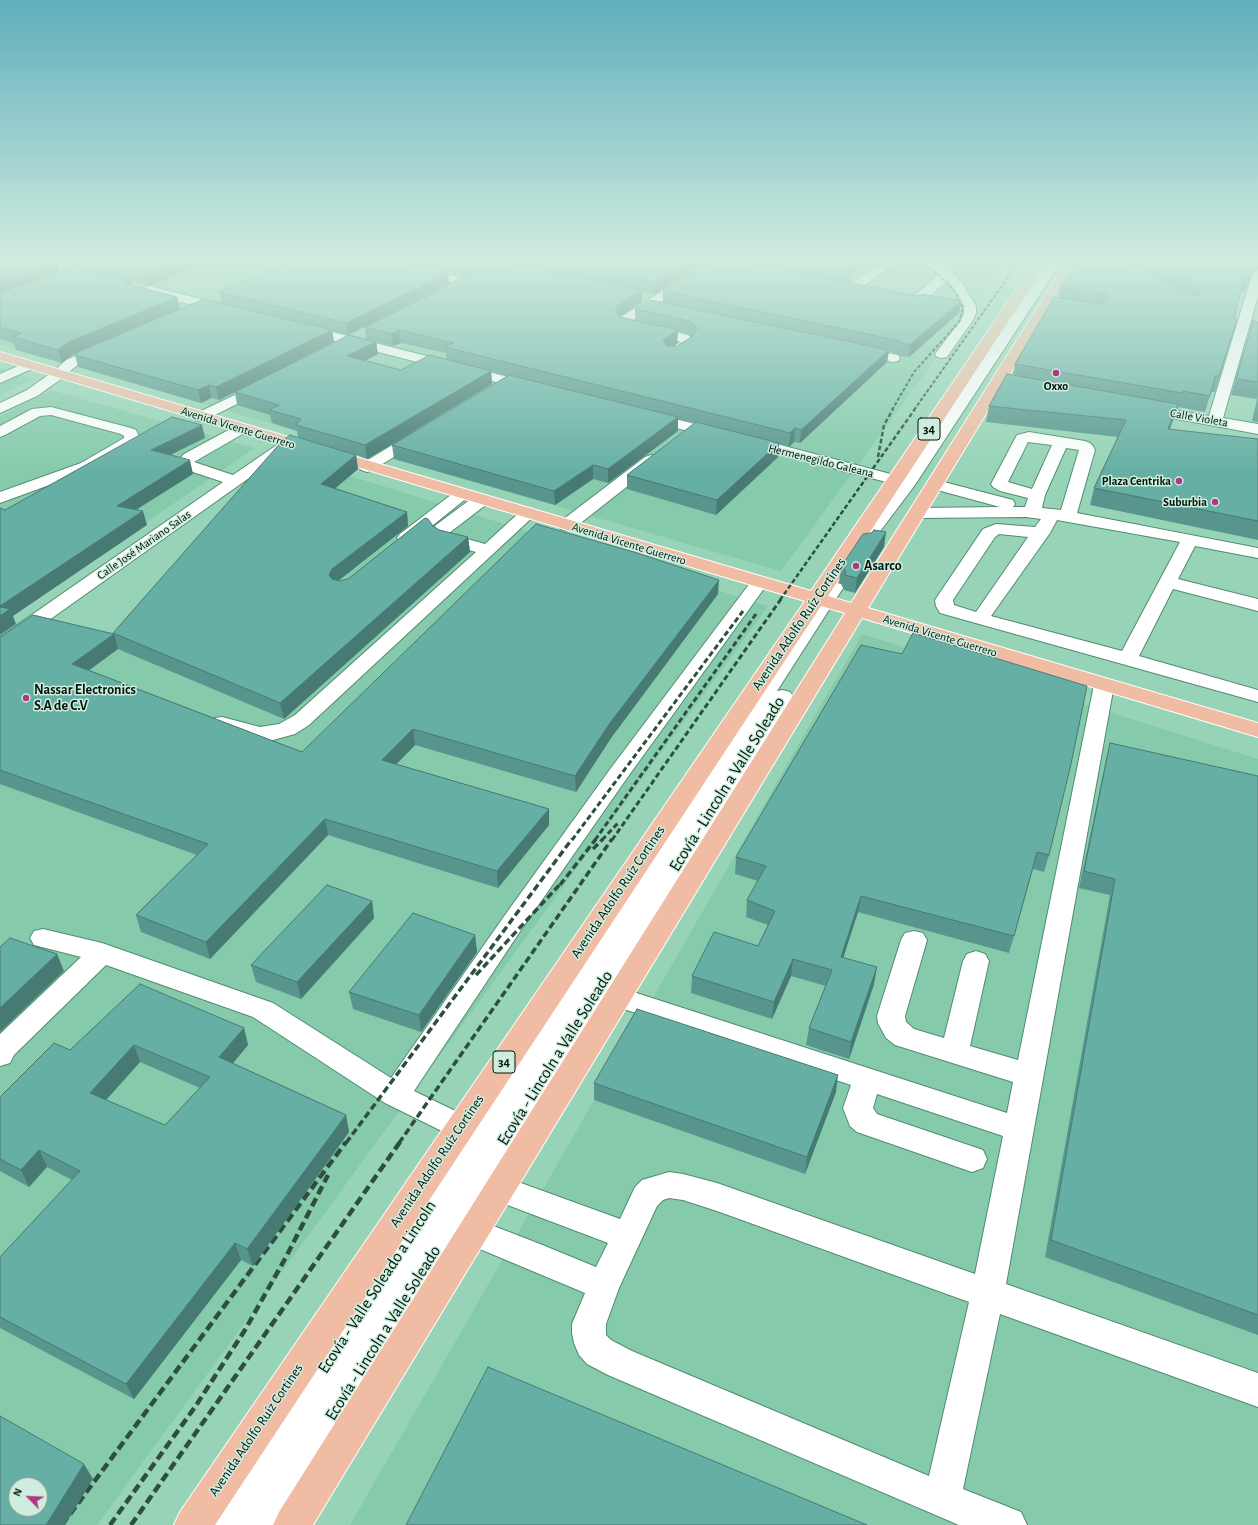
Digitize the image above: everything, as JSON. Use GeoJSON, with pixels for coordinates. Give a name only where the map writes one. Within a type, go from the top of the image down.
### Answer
{"type":"FeatureCollection","features":[{"type":"Feature","properties":{"kind":"main road","name":"Avenida Adolfo Ruíz Cortines"},"geometry":{"type":"LineString","coordinates":[[292,1525],[618,997],[836,600],[896,480],[1011,330]]}},
{"type":"Feature","properties":{"kind":"main road","name":"Avenida Adolfo Ruíz Cortines"},"geometry":{"type":"LineString","coordinates":[[193,1525],[461,1127],[836,600],[918,514],[1004,385],[1038,330]]}},
{"type":"Feature","properties":{"kind":"main road","name":"Avenida Vicente Guerrero"},"geometry":{"type":"LineString","coordinates":[[0,356],[759,583],[836,600],[1104,685],[1258,730]]}},
{"type":"Feature","properties":{"kind":"street"},"geometry":{"type":"LineString","coordinates":[[310,330],[544,390]]}},
{"type":"Feature","properties":{"kind":"street"},"geometry":{"type":"LineString","coordinates":[[330,351],[372,330]]}},
{"type":"Feature","properties":{"kind":"street"},"geometry":{"type":"LineString","coordinates":[[652,330],[688,340],[687,344],[671,354]]}},
{"type":"Feature","properties":{"kind":"street"},"geometry":{"type":"LineString","coordinates":[[942,354],[960,330]]}},
{"type":"Feature","properties":{"kind":"street"},"geometry":{"type":"LineString","coordinates":[[870,544],[920,488],[1021,330]]}},
{"type":"Feature","properties":{"kind":"street"},"geometry":{"type":"LineString","coordinates":[[1215,421],[1247,330]]}},
{"type":"Feature","properties":{"kind":"street"},"geometry":{"type":"LineString","coordinates":[[0,409],[32,393],[59,374],[71,363],[113,344]]}},
{"type":"Feature","properties":{"kind":"street"},"geometry":{"type":"LineString","coordinates":[[847,348],[893,358]]}},
{"type":"Feature","properties":{"kind":"street"},"geometry":{"type":"LineString","coordinates":[[0,379],[29,365]]}},
{"type":"Feature","properties":{"kind":"street"},"geometry":{"type":"LineString","coordinates":[[200,416],[276,379]]}},
{"type":"Feature","properties":{"kind":"street"},"geometry":{"type":"LineString","coordinates":[[489,394],[509,382]]}},
{"type":"Feature","properties":{"kind":"street","name":"Calle Violeta"},"geometry":{"type":"LineString","coordinates":[[1131,407],[1258,429]]}},
{"type":"Feature","properties":{"kind":"street"},"geometry":{"type":"LineString","coordinates":[[0,432],[37,412],[51,411],[126,431],[131,433],[132,438],[130,442],[87,466],[0,498]]}},
{"type":"Feature","properties":{"kind":"street","name":"Hermenegildo Galeana"},"geometry":{"type":"LineString","coordinates":[[633,413],[687,433],[735,438],[896,480]]}},
{"type":"Feature","properties":{"kind":"street"},"geometry":{"type":"LineString","coordinates":[[367,467],[435,426]]}},
{"type":"Feature","properties":{"kind":"street"},"geometry":{"type":"LineString","coordinates":[[235,481],[186,465],[184,463],[190,457],[241,429]]}},
{"type":"Feature","properties":{"kind":"street"},"geometry":{"type":"LineString","coordinates":[[980,619],[1041,533],[1060,516],[1088,450],[1087,448],[1080,444],[1024,437],[999,482],[1001,486],[1006,488],[1037,495]]}},
{"type":"Feature","properties":{"kind":"street"},"geometry":{"type":"LineString","coordinates":[[1029,512],[1061,442]]}},
{"type":"Feature","properties":{"kind":"street","name":"Calle José Mariano Salas"},"geometry":{"type":"LineString","coordinates":[[0,646],[288,443]]}},
{"type":"Feature","properties":{"kind":"street"},"geometry":{"type":"LineString","coordinates":[[567,525],[662,452]]}},
{"type":"Feature","properties":{"kind":"street"},"geometry":{"type":"LineString","coordinates":[[936,485],[1009,504],[1029,512]]}},
{"type":"Feature","properties":{"kind":"street"},"geometry":{"type":"LineString","coordinates":[[396,547],[462,494]]}},
{"type":"Feature","properties":{"kind":"street"},"geometry":{"type":"LineString","coordinates":[[481,500],[440,532],[442,536],[447,539],[489,550]]}},
{"type":"Feature","properties":{"kind":"street"},"geometry":{"type":"LineString","coordinates":[[918,514],[1029,512],[1190,539],[1258,553]]}},
{"type":"Feature","properties":{"kind":"street"},"geometry":{"type":"LineString","coordinates":[[209,718],[259,734],[273,733],[287,729],[302,720],[528,514]]}},
{"type":"Feature","properties":{"kind":"street"},"geometry":{"type":"LineString","coordinates":[[1041,533],[1003,529],[996,529],[989,533],[944,600],[945,606],[980,619],[1258,696]]}},
{"type":"Feature","properties":{"kind":"street"},"geometry":{"type":"LineString","coordinates":[[1128,659],[1190,539]]}},
{"type":"Feature","properties":{"kind":"street"},"geometry":{"type":"LineString","coordinates":[[1232,547],[1230,559],[1258,566]]}},
{"type":"Feature","properties":{"kind":"street"},"geometry":{"type":"LineString","coordinates":[[1168,582],[1258,605]]}},
{"type":"Feature","properties":{"kind":"street"},"geometry":{"type":"LineString","coordinates":[[396,1095],[514,921],[603,796],[759,583]]}},
{"type":"Feature","properties":{"kind":"street","name":"Ecovía - Valle Soleado a Lincoln"},"geometry":{"type":"LineString","coordinates":[[222,1525],[836,600]]}},
{"type":"Feature","properties":{"kind":"street","name":"Ecovía - Lincoln a Valle Soleado"},"geometry":{"type":"LineString","coordinates":[[262,1525],[836,600]]}},
{"type":"Feature","properties":{"kind":"street"},"geometry":{"type":"LineString","coordinates":[[942,1500],[988,1292],[1028,1075],[1104,685]]}},
{"type":"Feature","properties":{"kind":"street"},"geometry":{"type":"LineString","coordinates":[[43,938],[102,953],[263,1010],[396,1095],[461,1127]]}},
{"type":"Feature","properties":{"kind":"street"},"geometry":{"type":"LineString","coordinates":[[914,940],[891,1016],[892,1023],[896,1030],[905,1037],[1028,1075]]}},
{"type":"Feature","properties":{"kind":"street"},"geometry":{"type":"LineString","coordinates":[[0,1055],[1,1050],[102,953]]}},
{"type":"Feature","properties":{"kind":"street"},"geometry":{"type":"LineString","coordinates":[[955,1052],[976,961]]}},
{"type":"Feature","properties":{"kind":"street"},"geometry":{"type":"LineString","coordinates":[[618,997],[1019,1129]]}},
{"type":"Feature","properties":{"kind":"street"},"geometry":{"type":"LineString","coordinates":[[867,1079],[858,1108],[860,1117],[867,1123],[972,1159]]}},
{"type":"Feature","properties":{"kind":"street"},"geometry":{"type":"LineString","coordinates":[[1008,1525],[942,1500],[620,1364],[599,1352],[592,1343],[589,1333],[589,1324],[604,1286],[646,1197],[653,1190],[668,1185],[683,1187],[717,1197],[988,1292],[1258,1390]]}},
{"type":"Feature","properties":{"kind":"street"},"geometry":{"type":"LineString","coordinates":[[500,1188],[628,1236]]}},
{"type":"Feature","properties":{"kind":"street"},"geometry":{"type":"LineString","coordinates":[[474,1232],[604,1286]]}},
{"type":"Feature","properties":{"kind":"shaded area"},"geometry":{"type":"Polygon","coordinates":[[[0,330],[956,330],[781,571],[0,345],[0,330]]]}},
{"type":"Feature","properties":{"kind":"shaded area"},"geometry":{"type":"Polygon","coordinates":[[[0,368],[34,379],[0,395],[0,368]]]}},
{"type":"Feature","properties":{"kind":"shaded area"},"geometry":{"type":"Polygon","coordinates":[[[51,390],[255,448],[0,622],[0,416],[51,390]]]}},
{"type":"Feature","properties":{"kind":"shaded area"},"geometry":{"type":"Polygon","coordinates":[[[350,476],[768,606],[97,1525],[0,1525],[0,733],[350,476]]]}},
{"type":"Feature","properties":{"kind":"shaded area"},"geometry":{"type":"Polygon","coordinates":[[[862,634],[1258,759],[1258,1525],[350,1525],[862,634]]]}},
{"type":"Feature","properties":{"kind":"building"},"geometry":{"type":"Polygon","coordinates":[[[10,330],[97,330],[69,342],[58,350],[13,337],[22,333],[10,330]]]}},
{"type":"Feature","properties":{"kind":"building"},"geometry":{"type":"Polygon","coordinates":[[[130,330],[332,330],[216,387],[209,385],[198,390],[75,355],[80,351],[130,330]]]}},
{"type":"Feature","properties":{"kind":"building"},"geometry":{"type":"Polygon","coordinates":[[[377,330],[399,330],[392,334],[377,330]]]}},
{"type":"Feature","properties":{"kind":"building"},"geometry":{"type":"Polygon","coordinates":[[[400,330],[678,330],[663,340],[666,346],[677,346],[693,336],[696,330],[794,330],[889,350],[801,430],[795,428],[790,433],[445,347],[454,343],[400,330]]]}},
{"type":"Feature","properties":{"kind":"building"},"geometry":{"type":"Polygon","coordinates":[[[849,330],[927,330],[910,345],[900,341],[849,330]]]}},
{"type":"Feature","properties":{"kind":"building"},"geometry":{"type":"Polygon","coordinates":[[[1035,330],[1233,330],[1219,376],[1215,376],[1210,396],[1183,391],[1182,393],[1015,364],[1035,330]]]}},
{"type":"Feature","properties":{"kind":"building"},"geometry":{"type":"Polygon","coordinates":[[[1250,330],[1258,330],[1258,382],[1236,379],[1250,330]]]}},
{"type":"Feature","properties":{"kind":"building"},"geometry":{"type":"Polygon","coordinates":[[[349,335],[376,342],[347,356],[401,370],[430,355],[491,371],[365,445],[296,425],[301,419],[269,410],[279,405],[235,392],[349,335]]]}},
{"type":"Feature","properties":{"kind":"building"},"geometry":{"type":"Polygon","coordinates":[[[1007,374],[1178,404],[1168,429],[1258,439],[1258,521],[1094,488],[1126,420],[989,406],[1007,374]]]}},
{"type":"Feature","properties":{"kind":"building"},"geometry":{"type":"Polygon","coordinates":[[[509,375],[678,417],[608,469],[593,465],[554,491],[392,445],[509,375]]]}},
{"type":"Feature","properties":{"kind":"building"},"geometry":{"type":"Polygon","coordinates":[[[172,417],[202,425],[151,450],[190,460],[117,506],[143,511],[0,606],[0,508],[5,510],[172,417]]]}},
{"type":"Feature","properties":{"kind":"building"},"geometry":{"type":"Polygon","coordinates":[[[696,422],[779,443],[717,500],[627,475],[696,422]]]}},
{"type":"Feature","properties":{"kind":"building"},"geometry":{"type":"Polygon","coordinates":[[[290,435],[356,455],[321,484],[407,512],[332,569],[329,575],[332,579],[340,581],[348,579],[425,518],[439,530],[468,537],[280,703],[113,633],[282,441],[290,435]]]}},
{"type":"Feature","properties":{"kind":"building"},"geometry":{"type":"Polygon","coordinates":[[[536,524],[637,553],[719,580],[610,723],[575,776],[413,729],[382,760],[549,809],[497,871],[325,819],[206,942],[136,915],[208,844],[0,770],[0,637],[33,615],[114,634],[72,664],[302,752],[536,524]]]}},
{"type":"Feature","properties":{"kind":"building"},"geometry":{"type":"Polygon","coordinates":[[[874,530],[886,532],[857,578],[845,575],[846,572],[844,568],[841,567],[863,534],[871,533],[874,530]]]}},
{"type":"Feature","properties":{"kind":"building"},"geometry":{"type":"Polygon","coordinates":[[[0,607],[10,609],[0,616],[0,607]]]}},
{"type":"Feature","properties":{"kind":"building"},"geometry":{"type":"Polygon","coordinates":[[[913,633],[1087,686],[1071,764],[1049,855],[1037,852],[1014,936],[861,896],[841,957],[877,967],[851,1042],[809,1028],[832,970],[793,959],[774,1002],[692,976],[714,932],[758,946],[775,911],[747,900],[766,866],[736,857],[861,645],[902,654],[913,633]]]}},
{"type":"Feature","properties":{"kind":"building"},"geometry":{"type":"Polygon","coordinates":[[[1110,743],[1258,776],[1258,1315],[1051,1240],[1115,879],[1084,871],[1110,743]]]}},
{"type":"Feature","properties":{"kind":"building"},"geometry":{"type":"Polygon","coordinates":[[[327,885],[372,901],[297,982],[251,965],[327,885]]]}},
{"type":"Feature","properties":{"kind":"building"},"geometry":{"type":"Polygon","coordinates":[[[413,913],[475,935],[419,1015],[349,992],[413,913]]]}},
{"type":"Feature","properties":{"kind":"building"},"geometry":{"type":"Polygon","coordinates":[[[10,938],[57,954],[0,1008],[0,947],[10,938]]]}},
{"type":"Feature","properties":{"kind":"building"},"geometry":{"type":"Polygon","coordinates":[[[140,984],[244,1028],[219,1057],[346,1115],[247,1249],[235,1243],[126,1384],[0,1317],[0,1257],[80,1171],[39,1150],[21,1170],[0,1159],[0,1097],[54,1043],[70,1050],[140,984]],[[134,1045],[90,1093],[165,1125],[210,1077],[134,1045]]]}},
{"type":"Feature","properties":{"kind":"building"},"geometry":{"type":"Polygon","coordinates":[[[637,1009],[838,1075],[807,1157],[594,1083],[637,1009]]]}},
{"type":"Feature","properties":{"kind":"building"},"geometry":{"type":"Polygon","coordinates":[[[488,1367],[867,1525],[406,1525],[488,1367]]]}},
{"type":"Feature","properties":{"kind":"building"},"geometry":{"type":"Polygon","coordinates":[[[0,1416],[84,1464],[46,1525],[0,1525],[0,1416]]]}},
{"type":"Feature","properties":{"kind":"tunnel"},"geometry":{"type":"LineString","coordinates":[[834,588],[856,553]]}},
{"type":"Feature","properties":{"kind":"railway"},"geometry":{"type":"LineString","coordinates":[[892,410],[914,372],[952,330]]}},
{"type":"Feature","properties":{"kind":"railway"},"geometry":{"type":"LineString","coordinates":[[914,410],[971,330]]}},
{"type":"Feature","properties":{"kind":"railway"},"geometry":{"type":"LineString","coordinates":[[878,457],[884,425],[893,409]]}},
{"type":"Feature","properties":{"kind":"railway"},"geometry":{"type":"LineString","coordinates":[[780,600],[915,409]]}},
{"type":"Feature","properties":{"kind":"railway"},"geometry":{"type":"LineString","coordinates":[[612,840],[781,599]]}},
{"type":"Feature","properties":{"kind":"railway"},"geometry":{"type":"LineString","coordinates":[[572,840],[743,611]]}},
{"type":"Feature","properties":{"kind":"railway"},"geometry":{"type":"LineString","coordinates":[[595,840],[756,614]]}},
{"type":"Feature","properties":{"kind":"railway"},"geometry":{"type":"LineString","coordinates":[[602,840],[618,823]]}},
{"type":"Feature","properties":{"kind":"railway"},"geometry":{"type":"LineString","coordinates":[[346,1143],[572,839]]}},
{"type":"Feature","properties":{"kind":"railway"},"geometry":{"type":"LineString","coordinates":[[560,885],[596,839]]}},
{"type":"Feature","properties":{"kind":"railway"},"geometry":{"type":"LineString","coordinates":[[399,1143],[612,839]]}},
{"type":"Feature","properties":{"kind":"railway"},"geometry":{"type":"LineString","coordinates":[[593,849],[602,840]]}},
{"type":"Feature","properties":{"kind":"railway"},"geometry":{"type":"LineString","coordinates":[[476,975],[563,881]]}},
{"type":"Feature","properties":{"kind":"railway"},"geometry":{"type":"LineString","coordinates":[[62,1525],[346,1142]]}},
{"type":"Feature","properties":{"kind":"railway"},"geometry":{"type":"LineString","coordinates":[[131,1525],[400,1142]]}},
{"type":"Feature","properties":{"kind":"railway"},"geometry":{"type":"LineString","coordinates":[[110,1525],[195,1407],[245,1330],[286,1257],[328,1175]]}},
{"type":"Feature","properties":{"kind":"place","name":"Oxxo"},"geometry":{"type":"Point","coordinates":[1056,373]}},
{"type":"Feature","properties":{"kind":"place","name":"Plaza Centrika"},"geometry":{"type":"Point","coordinates":[1179,481]}},
{"type":"Feature","properties":{"kind":"place","name":"Suburbia"},"geometry":{"type":"Point","coordinates":[1215,502]}},
{"type":"Feature","properties":{"kind":"place","name":"Asarco"},"geometry":{"type":"Point","coordinates":[856,566]}},
{"type":"Feature","properties":{"kind":"place","name":"Nassar Electronics S.A de C.V"},"geometry":{"type":"Point","coordinates":[26,698]}}]}
